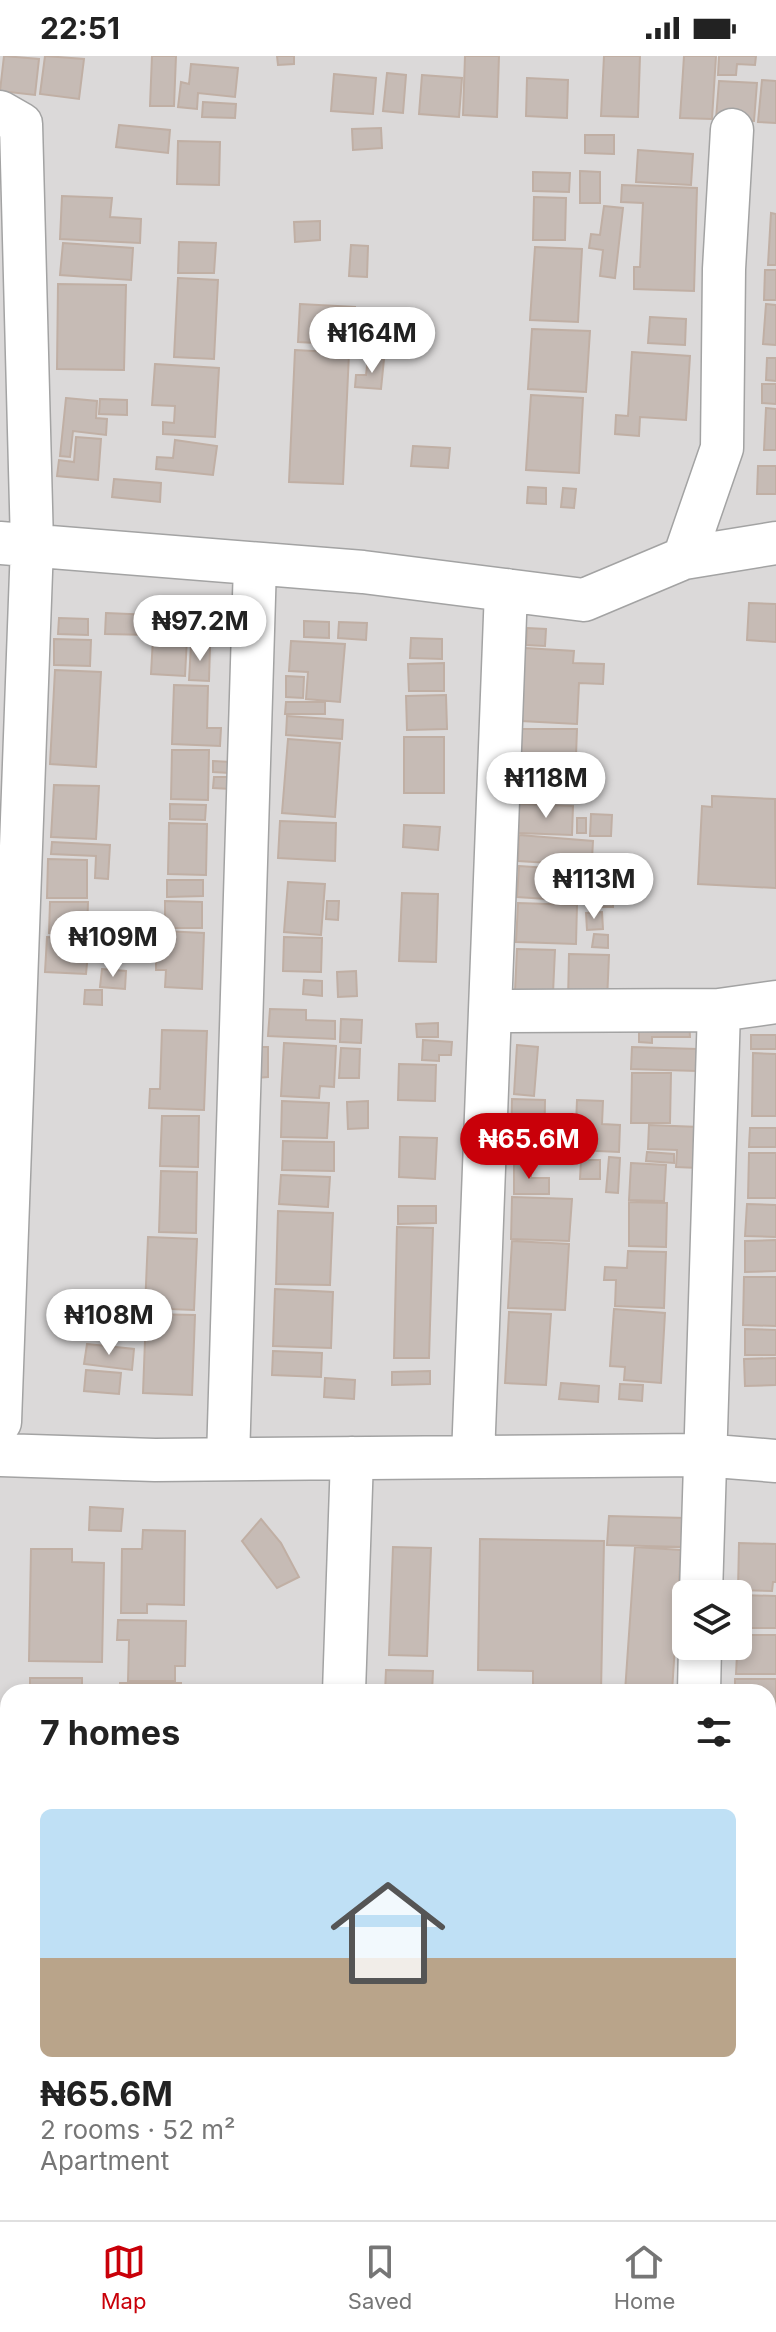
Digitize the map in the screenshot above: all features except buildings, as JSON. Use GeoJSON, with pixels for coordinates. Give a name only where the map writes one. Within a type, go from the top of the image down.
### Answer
{"type":"FeatureCollection","features":[{"type":"Feature","properties":{"kind":"street"},"geometry":{"type":"LineString","coordinates":[[0,112],[21,124],[0,1422]]}},
{"type":"Feature","properties":{"kind":"street"},"geometry":{"type":"LineString","coordinates":[[684,558],[722,448],[724,269],[732,130]]}},
{"type":"Feature","properties":{"kind":"street"},"geometry":{"type":"LineString","coordinates":[[16,544],[363,572],[584,600],[684,558],[776,543]]}},
{"type":"Feature","properties":{"kind":"street"},"geometry":{"type":"LineString","coordinates":[[228,1459],[255,564]]}},
{"type":"Feature","properties":{"kind":"street"},"geometry":{"type":"LineString","coordinates":[[473,1457],[506,590]]}},
{"type":"Feature","properties":{"kind":"street"},"geometry":{"type":"LineString","coordinates":[[490,1011],[719,1010],[776,1002]]}},
{"type":"Feature","properties":{"kind":"street"},"geometry":{"type":"LineString","coordinates":[[701,1580],[702,1455],[719,1010]]}},
{"type":"Feature","properties":{"kind":"street"},"geometry":{"type":"LineString","coordinates":[[0,1455],[228,1459],[702,1455],[776,1461]]}},
{"type":"Feature","properties":{"kind":"street"},"geometry":{"type":"LineString","coordinates":[[344,1684],[352,1458]]}},
{"type":"Feature","properties":{"kind":"street"},"geometry":{"type":"LineString","coordinates":[[699,1684],[700,1660]]}},
{"type":"Feature","properties":{"kind":"shaded area"},"geometry":{"type":"Polygon","coordinates":[[[0,56],[776,56],[776,1684],[0,1684],[0,56]]]}}]}
